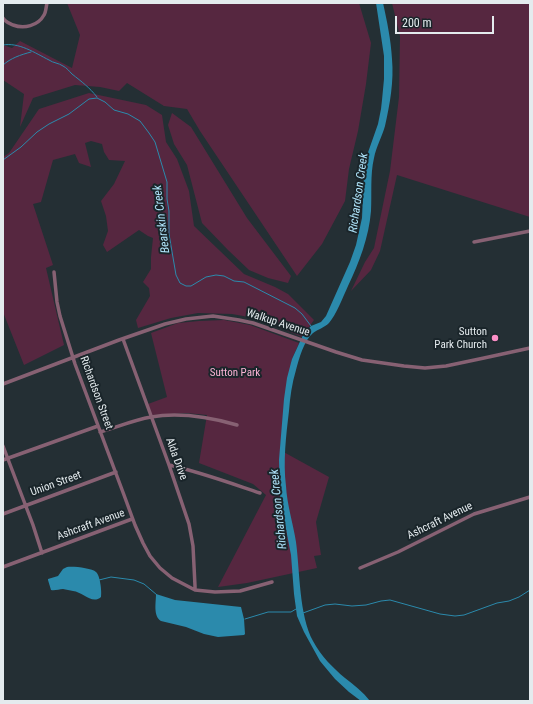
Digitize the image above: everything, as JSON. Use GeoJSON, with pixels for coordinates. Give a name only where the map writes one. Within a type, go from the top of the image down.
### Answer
{"type":"FeatureCollection","features":[{"type":"Feature","properties":{"kind":"street"},"geometry":{"type":"LineString","coordinates":[[3,18],[5,21],[20,28],[28,27],[37,23],[44,16],[47,3]]}},
{"type":"Feature","properties":{"kind":"street"},"geometry":{"type":"LineString","coordinates":[[474,242],[530,231]]}},
{"type":"Feature","properties":{"kind":"street","name":"Richardson Street"},"geometry":{"type":"LineString","coordinates":[[54,272],[57,302],[64,331],[132,519]]}},
{"type":"Feature","properties":{"kind":"street","name":"Walkup Avenue"},"geometry":{"type":"LineString","coordinates":[[3,384],[165,324],[186,319],[213,316],[253,323],[362,360],[425,368],[468,362],[530,348]]}},
{"type":"Feature","properties":{"kind":"street","name":"Alda Drive"},"geometry":{"type":"LineString","coordinates":[[123,339],[189,524],[192,536],[196,586],[195,590]]}},
{"type":"Feature","properties":{"kind":"street"},"geometry":{"type":"LineString","coordinates":[[100,432],[151,417],[184,414],[211,418],[237,425]]}},
{"type":"Feature","properties":{"kind":"street"},"geometry":{"type":"LineString","coordinates":[[3,460],[98,426]]}},
{"type":"Feature","properties":{"kind":"street"},"geometry":{"type":"LineString","coordinates":[[3,446],[42,553]]}},
{"type":"Feature","properties":{"kind":"street"},"geometry":{"type":"LineString","coordinates":[[169,465],[185,468],[260,493]]}},
{"type":"Feature","properties":{"kind":"street","name":"Union Street"},"geometry":{"type":"LineString","coordinates":[[3,514],[116,472]]}},
{"type":"Feature","properties":{"kind":"street","name":"Ashcraft Avenue"},"geometry":{"type":"LineString","coordinates":[[360,568],[398,552],[474,514],[530,496]]}},
{"type":"Feature","properties":{"kind":"street","name":"Ashcraft Avenue"},"geometry":{"type":"LineString","coordinates":[[3,567],[132,519],[150,556],[160,568],[172,578],[195,590],[215,592],[240,591],[272,582]]}},
{"type":"Feature","properties":{"kind":"green space"},"geometry":{"type":"Polygon","coordinates":[[[67,3],[359,3],[371,43],[366,84],[358,131],[349,169],[345,201],[322,244],[297,276],[200,131],[187,109],[164,106],[127,83],[119,91],[100,87],[75,85],[33,98],[20,127],[24,94],[3,80],[3,45],[12,48],[20,41],[72,68],[80,35],[67,3]]]}},
{"type":"Feature","properties":{"kind":"green space"},"geometry":{"type":"Polygon","coordinates":[[[392,3],[530,3],[530,217],[397,175],[380,251],[371,270],[351,291],[365,262],[374,248],[390,171],[399,97],[400,36],[392,3]]]}},
{"type":"Feature","properties":{"kind":"green space"},"geometry":{"type":"Polygon","coordinates":[[[89,93],[146,105],[162,115],[166,142],[177,159],[189,191],[194,226],[244,274],[288,294],[314,320],[302,337],[260,319],[232,314],[198,313],[171,318],[138,328],[136,320],[150,296],[149,288],[143,282],[151,269],[153,238],[139,230],[107,252],[103,245],[108,231],[106,216],[101,201],[114,184],[125,161],[109,160],[104,152],[102,144],[91,141],[85,143],[91,167],[79,163],[75,154],[53,160],[41,202],[33,204],[53,265],[46,268],[64,345],[24,365],[3,312],[3,157],[9,153],[39,109],[89,93]]]}},
{"type":"Feature","properties":{"kind":"green space"},"geometry":{"type":"Polygon","coordinates":[[[172,113],[191,127],[247,218],[291,276],[288,283],[268,278],[249,270],[202,223],[187,165],[174,144],[168,125],[172,113]]]}},
{"type":"Feature","properties":{"kind":"green space","name":"Sutton Park"},"geometry":{"type":"Polygon","coordinates":[[[224,320],[250,325],[299,343],[292,359],[280,450],[329,477],[316,522],[321,555],[314,556],[317,568],[247,583],[218,587],[266,495],[253,484],[199,463],[207,415],[186,413],[152,415],[148,404],[167,397],[151,333],[178,323],[224,320]]]}},
{"type":"Feature","properties":{"kind":"water"},"geometry":{"type":"Polygon","coordinates":[[[376,3],[383,3],[391,45],[392,84],[385,126],[376,150],[373,164],[370,221],[363,250],[339,306],[329,323],[310,336],[302,350],[291,390],[285,458],[287,493],[296,542],[301,593],[308,631],[320,652],[370,701],[361,701],[335,679],[320,661],[297,616],[291,555],[280,498],[279,460],[284,399],[292,359],[303,335],[311,326],[321,322],[326,316],[350,262],[356,245],[362,218],[365,161],[378,124],[384,79],[384,56],[376,3]]]}},
{"type":"Feature","properties":{"kind":"water"},"geometry":{"type":"Polygon","coordinates":[[[67,567],[91,569],[96,572],[99,576],[101,597],[94,600],[77,592],[63,589],[51,590],[48,579],[58,576],[63,569],[67,567]]]}},
{"type":"Feature","properties":{"kind":"water"},"geometry":{"type":"Polygon","coordinates":[[[156,594],[175,600],[241,607],[244,619],[245,634],[218,637],[161,621],[158,619],[156,613],[156,594]]]}},
{"type":"Feature","properties":{"kind":"waterway"},"geometry":{"type":"LineString","coordinates":[[3,45],[15,45],[33,51],[52,62],[61,65],[91,90],[97,97]]}},
{"type":"Feature","properties":{"kind":"waterway"},"geometry":{"type":"LineString","coordinates":[[3,65],[9,60],[31,52]]}},
{"type":"Feature","properties":{"kind":"waterway","name":"Bearskin Creek"},"geometry":{"type":"LineString","coordinates":[[3,160],[21,147],[37,132],[69,114],[89,99],[97,98],[105,102],[114,110],[128,114],[140,121],[155,142],[167,182],[169,234],[176,275],[180,283],[186,286],[191,286],[206,277],[216,275],[224,276],[234,281],[244,282],[295,308],[302,314],[311,326]]}},
{"type":"Feature","properties":{"kind":"waterway"},"geometry":{"type":"LineString","coordinates":[[99,580],[111,577],[134,580],[144,584],[157,595]]}},
{"type":"Feature","properties":{"kind":"waterway"},"geometry":{"type":"LineString","coordinates":[[303,613],[325,605],[366,605],[390,600],[440,614],[455,616],[464,615],[497,603],[509,601],[530,590]]}},
{"type":"Feature","properties":{"kind":"waterway"},"geometry":{"type":"LineString","coordinates":[[245,619],[268,612],[291,612],[297,609]]}},
{"type":"Feature","properties":{"kind":"place","name":"Sutton Park Church"},"geometry":{"type":"Point","coordinates":[495,338]}},
{"type":"Feature","properties":{"kind":"water label","name":"Richardson Creek"},"geometry":{"type":"Point","coordinates":[359,193]}},
{"type":"Feature","properties":{"kind":"water label","name":"Richardson Creek"},"geometry":{"type":"Point","coordinates":[279,509]}}]}
